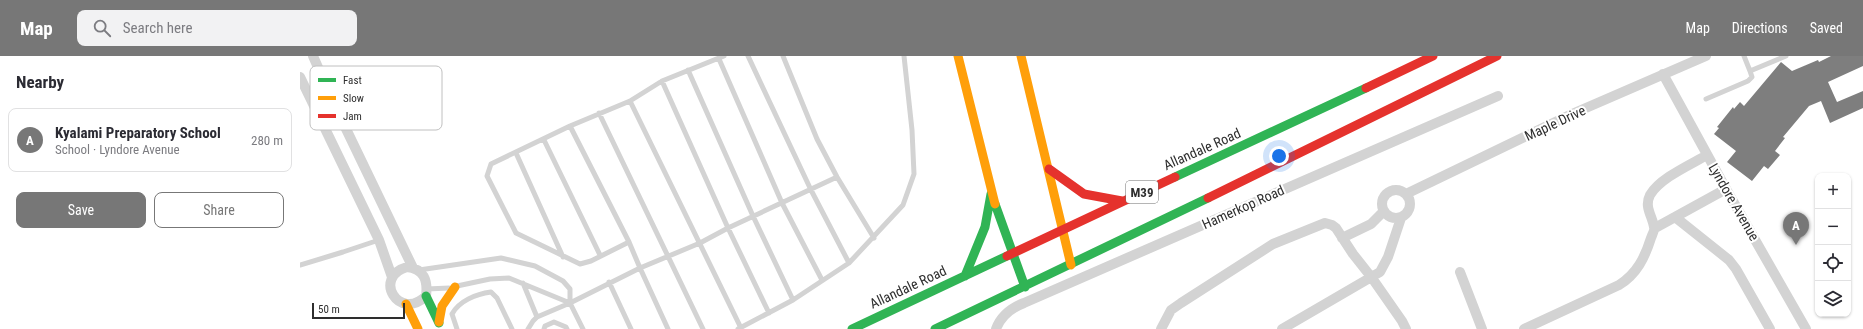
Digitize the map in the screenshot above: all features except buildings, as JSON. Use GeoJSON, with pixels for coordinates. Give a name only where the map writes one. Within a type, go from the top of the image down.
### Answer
{"type":"FeatureCollection","features":[{"type":"Feature","properties":{"kind":"main road"},"geometry":{"type":"LineString","coordinates":[[958,56],[991,194],[1025,287]]}},
{"type":"Feature","properties":{"kind":"main road"},"geometry":{"type":"LineString","coordinates":[[1021,56],[1071,265]]}},
{"type":"Feature","properties":{"kind":"main road","name":"Allandale Road"},"geometry":{"type":"LineString","coordinates":[[852,329],[1433,56]]}},
{"type":"Feature","properties":{"kind":"main road","name":"M39"},"geometry":{"type":"LineString","coordinates":[[935,329],[1071,265],[1497,56]]}},
{"type":"Feature","properties":{"kind":"main road"},"geometry":{"type":"LineString","coordinates":[[1049,169],[1084,194],[1122,201]]}},
{"type":"Feature","properties":{"kind":"main road"},"geometry":{"type":"LineString","coordinates":[[965,276],[985,227],[991,194]]}},
{"type":"Feature","properties":{"kind":"main road"},"geometry":{"type":"LineString","coordinates":[[441,326],[442,306],[455,287]]}},
{"type":"Feature","properties":{"kind":"main road"},"geometry":{"type":"LineString","coordinates":[[426,292],[441,326]]}},
{"type":"Feature","properties":{"kind":"main road"},"geometry":{"type":"LineString","coordinates":[[406,304],[418,329]]}},
{"type":"Feature","properties":{"kind":"street"},"geometry":{"type":"LineString","coordinates":[[313,56],[317,66]]}},
{"type":"Feature","properties":{"kind":"street","name":"Maple Drive"},"geometry":{"type":"LineString","coordinates":[[1406,194],[1572,114],[1706,56]]}},
{"type":"Feature","properties":{"kind":"street","name":"Lyndore Avenue"},"geometry":{"type":"LineString","coordinates":[[1663,74],[1726,189],[1806,329]]}},
{"type":"Feature","properties":{"kind":"street"},"geometry":{"type":"LineString","coordinates":[[300,77],[310,98]]}},
{"type":"Feature","properties":{"kind":"street","name":"Hamerkop Road"},"geometry":{"type":"LineString","coordinates":[[996,329],[998,324],[1010,310],[1024,302],[1498,96]]}},
{"type":"Feature","properties":{"kind":"street"},"geometry":{"type":"LineString","coordinates":[[326,130],[379,240],[392,277],[390,288],[392,294],[396,299],[406,304],[418,301],[426,292],[426,280],[416,269],[347,130]]}},
{"type":"Feature","properties":{"kind":"street"},"geometry":{"type":"LineString","coordinates":[[1524,329],[1627,280],[1638,268],[1644,258],[1655,228],[1647,204],[1654,189],[1707,155]]}},
{"type":"Feature","properties":{"kind":"street"},"geometry":{"type":"LineString","coordinates":[[1655,228],[1726,189]]}},
{"type":"Feature","properties":{"kind":"street"},"geometry":{"type":"LineString","coordinates":[[1282,329],[1380,272],[1384,266],[1401,218],[1410,207],[1410,202],[1406,194],[1397,190],[1388,192],[1385,194],[1381,203],[1383,212],[1391,218],[1401,218]]}},
{"type":"Feature","properties":{"kind":"street"},"geometry":{"type":"LineString","coordinates":[[1342,238],[1371,224],[1383,212]]}},
{"type":"Feature","properties":{"kind":"street"},"geometry":{"type":"LineString","coordinates":[[1676,217],[1725,255],[1736,269],[1770,329]]}},
{"type":"Feature","properties":{"kind":"street"},"geometry":{"type":"LineString","coordinates":[[1161,329],[1166,317],[1177,306],[1273,244],[1325,223],[1334,226],[1359,263],[1372,278],[1406,329]]}},
{"type":"Feature","properties":{"kind":"street"},"geometry":{"type":"LineString","coordinates":[[392,277],[401,269],[416,269]]}},
{"type":"Feature","properties":{"kind":"street"},"geometry":{"type":"LineString","coordinates":[[1460,272],[1482,329]]}},
{"type":"Feature","properties":{"kind":"lane"},"geometry":{"type":"LineString","coordinates":[[748,56],[811,190],[849,262]]}},
{"type":"Feature","properties":{"kind":"lane"},"geometry":{"type":"LineString","coordinates":[[783,56],[818,139],[837,177],[874,238]]}},
{"type":"Feature","properties":{"kind":"lane"},"geometry":{"type":"LineString","coordinates":[[630,101],[700,243],[739,328],[793,300],[849,262],[874,238],[903,206],[914,174],[912,130],[904,56]]}},
{"type":"Feature","properties":{"kind":"lane"},"geometry":{"type":"LineString","coordinates":[[1706,99],[1750,80],[1752,77],[1744,56]]}},
{"type":"Feature","properties":{"kind":"lane"},"geometry":{"type":"LineString","coordinates":[[1750,71],[1786,56]]}},
{"type":"Feature","properties":{"kind":"lane"},"geometry":{"type":"LineString","coordinates":[[629,242],[600,255],[591,261],[580,264],[516,233],[487,176],[491,164],[544,140],[570,126],[630,101],[662,81],[721,57],[782,203],[822,280]]}},
{"type":"Feature","properties":{"kind":"lane"},"geometry":{"type":"LineString","coordinates":[[688,70],[793,300]]}},
{"type":"Feature","properties":{"kind":"lane"},"geometry":{"type":"LineString","coordinates":[[662,81],[728,228],[769,313]]}},
{"type":"Feature","properties":{"kind":"lane"},"geometry":{"type":"LineString","coordinates":[[599,113],[703,329]]}},
{"type":"Feature","properties":{"kind":"lane"},"geometry":{"type":"LineString","coordinates":[[570,126],[629,242],[668,329]]}},
{"type":"Feature","properties":{"kind":"lane"},"geometry":{"type":"LineString","coordinates":[[544,140],[600,255]]}},
{"type":"Feature","properties":{"kind":"lane"},"geometry":{"type":"LineString","coordinates":[[516,153],[563,257]]}},
{"type":"Feature","properties":{"kind":"lane"},"geometry":{"type":"LineString","coordinates":[[528,329],[533,320],[537,317],[570,303],[609,282],[700,243],[728,228],[837,177]]}},
{"type":"Feature","properties":{"kind":"lane"},"geometry":{"type":"LineString","coordinates":[[300,265],[379,240]]}},
{"type":"Feature","properties":{"kind":"lane"},"geometry":{"type":"LineString","coordinates":[[416,269],[501,258],[535,266],[563,281],[570,289],[570,303],[583,329]]}},
{"type":"Feature","properties":{"kind":"lane"},"geometry":{"type":"LineString","coordinates":[[426,292],[490,279],[509,278],[570,303]]}},
{"type":"Feature","properties":{"kind":"lane"},"geometry":{"type":"LineString","coordinates":[[609,282],[631,329]]}},
{"type":"Feature","properties":{"kind":"lane"},"geometry":{"type":"LineString","coordinates":[[522,283],[537,317]]}},
{"type":"Feature","properties":{"kind":"lane"},"geometry":{"type":"LineString","coordinates":[[457,329],[452,314],[455,308],[468,299],[481,293],[491,292],[497,298],[512,329]]}},
{"type":"Feature","properties":{"kind":"lane"},"geometry":{"type":"LineString","coordinates":[[544,329],[544,326],[554,322],[566,327],[567,329]]}},
{"type":"Feature","properties":{"kind":"traffic: fast"},"geometry":{"type":"LineString","coordinates":[[1175,177],[1366,88]]}},
{"type":"Feature","properties":{"kind":"traffic: fast"},"geometry":{"type":"LineString","coordinates":[[965,276],[985,227],[991,194]]}},
{"type":"Feature","properties":{"kind":"traffic: fast"},"geometry":{"type":"LineString","coordinates":[[935,329],[1208,198]]}},
{"type":"Feature","properties":{"kind":"traffic: fast"},"geometry":{"type":"LineString","coordinates":[[995,204],[1025,287]]}},
{"type":"Feature","properties":{"kind":"traffic: fast"},"geometry":{"type":"LineString","coordinates":[[852,329],[1007,256]]}},
{"type":"Feature","properties":{"kind":"traffic: fast"},"geometry":{"type":"LineString","coordinates":[[426,296],[439,323]]}},
{"type":"Feature","properties":{"kind":"traffic: slow"},"geometry":{"type":"LineString","coordinates":[[958,56],[995,204]]}},
{"type":"Feature","properties":{"kind":"traffic: slow"},"geometry":{"type":"LineString","coordinates":[[1021,56],[1071,265]]}},
{"type":"Feature","properties":{"kind":"traffic: slow"},"geometry":{"type":"LineString","coordinates":[[439,322],[442,306],[455,287]]}},
{"type":"Feature","properties":{"kind":"traffic: slow"},"geometry":{"type":"LineString","coordinates":[[406,304],[418,329]]}},
{"type":"Feature","properties":{"kind":"traffic: jam"},"geometry":{"type":"LineString","coordinates":[[1366,88],[1433,56]]}},
{"type":"Feature","properties":{"kind":"traffic: jam"},"geometry":{"type":"LineString","coordinates":[[1208,198],[1497,56]]}},
{"type":"Feature","properties":{"kind":"traffic: jam"},"geometry":{"type":"LineString","coordinates":[[1049,169],[1084,194],[1122,201]]}},
{"type":"Feature","properties":{"kind":"traffic: jam"},"geometry":{"type":"LineString","coordinates":[[1007,256],[1175,177]]}},
{"type":"Feature","properties":{"kind":"place","name":"Kyalami Preparatory School"},"geometry":{"type":"Point","coordinates":[1796,245]}}]}
